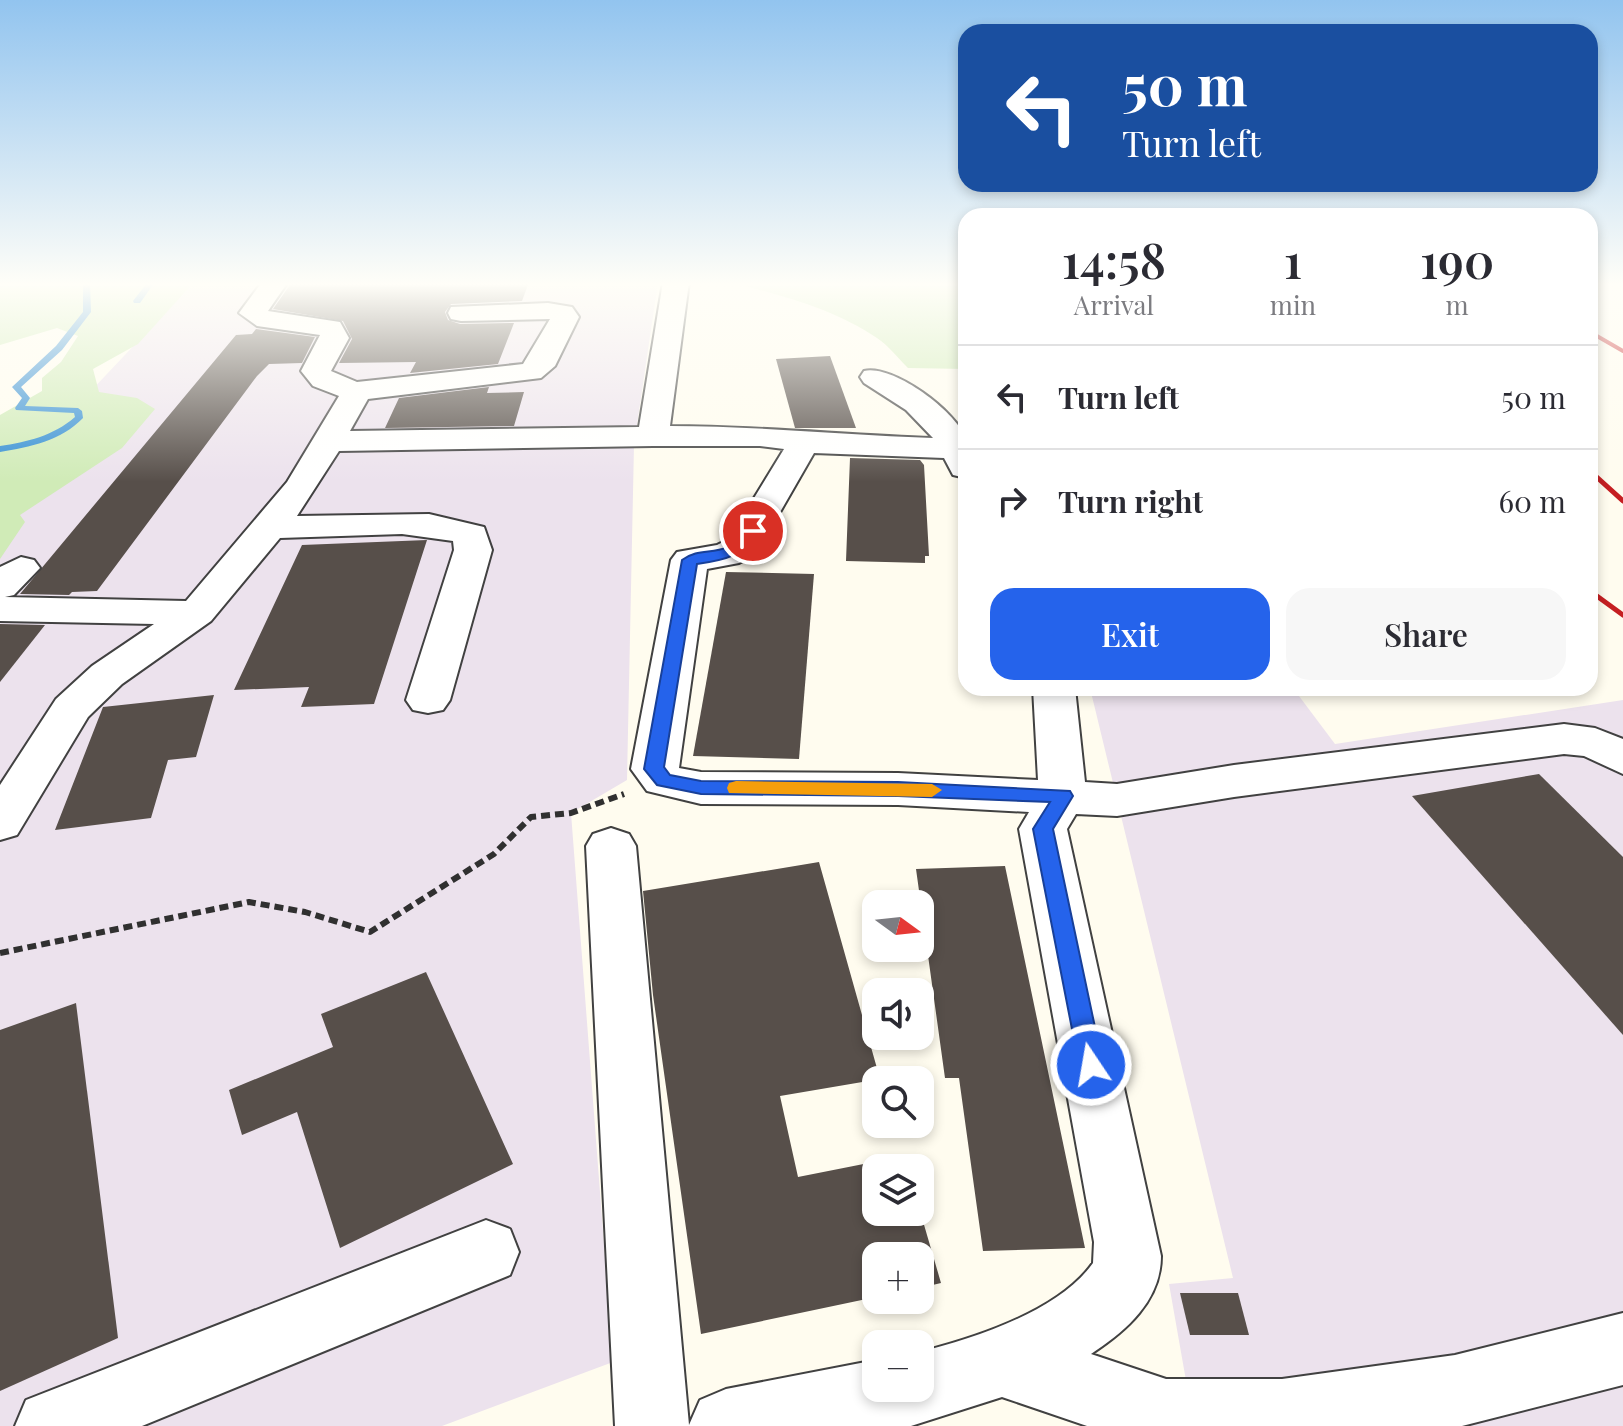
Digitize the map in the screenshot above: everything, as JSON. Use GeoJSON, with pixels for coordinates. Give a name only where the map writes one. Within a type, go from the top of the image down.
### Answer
{"type":"FeatureCollection","features":[{"type":"Feature","properties":{"kind":"street"},"geometry":{"type":"LineString","coordinates":[[329,349],[316,371],[320,379],[332,386],[357,391],[531,372],[540,366],[549,349]]}},
{"type":"Feature","properties":{"kind":"street"},"geometry":{"type":"LineString","coordinates":[[653,436],[666,349]]}},
{"type":"Feature","properties":{"kind":"street"},"geometry":{"type":"LineString","coordinates":[[875,377],[899,389],[929,413],[958,453]]}},
{"type":"Feature","properties":{"kind":"street"},"geometry":{"type":"LineString","coordinates":[[0,823],[71,709],[107,675],[197,613],[270,528],[302,486],[357,391]]}},
{"type":"Feature","properties":{"kind":"street"},"geometry":{"type":"LineString","coordinates":[[327,441],[760,436],[958,459]]}},
{"type":"Feature","properties":{"kind":"street"},"geometry":{"type":"LineString","coordinates":[[804,443],[743,546],[726,555],[690,560],[654,769],[664,780],[701,788],[898,789],[1117,800],[1234,781],[1564,739],[1595,743],[1623,759]]}},
{"type":"Feature","properties":{"kind":"street"},"geometry":{"type":"LineString","coordinates":[[270,528],[424,524],[455,526],[471,535],[473,550],[428,700]]}},
{"type":"Feature","properties":{"kind":"street"},"geometry":{"type":"LineString","coordinates":[[0,609],[197,613]]}},
{"type":"Feature","properties":{"kind":"street"},"geometry":{"type":"LineString","coordinates":[[934,1385],[1005,1362],[1093,1311],[1123,1281],[1128,1265],[1127,1242],[1043,829],[1063,796],[1055,696]]}},
{"type":"Feature","properties":{"kind":"street"},"geometry":{"type":"LineString","coordinates":[[611,846],[652,1426]]}},
{"type":"Feature","properties":{"kind":"street"},"geometry":{"type":"LineString","coordinates":[[52,1426],[486,1252]]}},
{"type":"Feature","properties":{"kind":"street"},"geometry":{"type":"LineString","coordinates":[[1005,1362],[1144,1417],[1289,1419],[1374,1412],[1440,1398],[1623,1349]]}},
{"type":"Feature","properties":{"kind":"street"},"geometry":{"type":"LineString","coordinates":[[726,1426],[862,1399]]}},
{"type":"Feature","properties":{"kind":"path"},"geometry":{"type":"LineString","coordinates":[[0,953],[249,902],[305,912],[370,932],[494,854],[531,817],[571,813],[664,780]]}},
{"type":"Feature","properties":{"kind":"shaded area"},"geometry":{"type":"Polygon","coordinates":[[[131,349],[648,349],[634,445],[627,780],[571,813],[613,1362],[442,1426],[0,1426],[0,487],[131,349]]]}},
{"type":"Feature","properties":{"kind":"shaded area"},"geometry":{"type":"Polygon","coordinates":[[[1092,696],[1299,696],[1335,744],[1623,700],[1623,1426],[1194,1426],[1169,1284],[1233,1278],[1092,696]]]}},
{"type":"Feature","properties":{"kind":"green space"},"geometry":{"type":"Polygon","coordinates":[[[70,349],[130,349],[93,369],[99,392],[137,398],[155,409],[122,448],[20,515],[25,522],[0,559],[0,415],[42,391],[42,378],[61,362],[70,349]]]}},
{"type":"Feature","properties":{"kind":"green space"},"geometry":{"type":"Polygon","coordinates":[[[890,349],[958,349],[958,369],[908,368],[890,349]]]}},
{"type":"Feature","properties":{"kind":"building"},"geometry":{"type":"Polygon","coordinates":[[[225,349],[309,349],[302,363],[269,364],[257,376],[97,591],[72,592],[69,595],[20,594],[225,349]]]}},
{"type":"Feature","properties":{"kind":"building"},"geometry":{"type":"Polygon","coordinates":[[[347,349],[504,349],[498,364],[410,373],[416,362],[339,363],[347,349]]]}},
{"type":"Feature","properties":{"kind":"building"},"geometry":{"type":"Polygon","coordinates":[[[830,356],[856,428],[795,428],[776,359],[830,356]]]}},
{"type":"Feature","properties":{"kind":"building"},"geometry":{"type":"Polygon","coordinates":[[[489,387],[487,393],[524,392],[514,426],[385,428],[399,398],[489,387]]]}},
{"type":"Feature","properties":{"kind":"building"},"geometry":{"type":"Polygon","coordinates":[[[850,458],[920,460],[924,465],[929,556],[925,556],[925,563],[846,561],[850,458]]]}},
{"type":"Feature","properties":{"kind":"building"},"geometry":{"type":"Polygon","coordinates":[[[427,540],[374,704],[301,707],[309,687],[234,690],[302,545],[427,540]]]}},
{"type":"Feature","properties":{"kind":"building"},"geometry":{"type":"Polygon","coordinates":[[[726,572],[814,574],[799,759],[693,756],[726,572]]]}},
{"type":"Feature","properties":{"kind":"building"},"geometry":{"type":"Polygon","coordinates":[[[0,624],[45,625],[0,682],[0,624]]]}},
{"type":"Feature","properties":{"kind":"building"},"geometry":{"type":"Polygon","coordinates":[[[214,695],[196,757],[168,760],[151,818],[55,830],[103,707],[214,695]]]}},
{"type":"Feature","properties":{"kind":"building"},"geometry":{"type":"Polygon","coordinates":[[[1539,774],[1623,857],[1623,1035],[1412,796],[1539,774]]]}},
{"type":"Feature","properties":{"kind":"building"},"geometry":{"type":"Polygon","coordinates":[[[819,862],[862,1015],[862,1050],[872,1050],[876,1066],[862,1066],[862,1082],[780,1096],[798,1177],[862,1164],[862,1226],[924,1226],[929,1242],[862,1242],[862,1300],[701,1334],[653,995],[643,891],[819,862]]]}},
{"type":"Feature","properties":{"kind":"building"},"geometry":{"type":"Polygon","coordinates":[[[1005,866],[1085,1248],[983,1251],[959,1078],[945,1078],[934,978],[931,978],[929,962],[934,962],[934,890],[919,890],[916,869],[1005,866]]]}},
{"type":"Feature","properties":{"kind":"building"},"geometry":{"type":"Polygon","coordinates":[[[426,972],[513,1164],[340,1248],[297,1112],[242,1135],[229,1090],[333,1047],[321,1014],[426,972]]]}},
{"type":"Feature","properties":{"kind":"building"},"geometry":{"type":"Polygon","coordinates":[[[76,1003],[118,1338],[0,1391],[0,1030],[76,1003]]]}},
{"type":"Feature","properties":{"kind":"building"},"geometry":{"type":"Polygon","coordinates":[[[934,1259],[941,1283],[934,1285],[934,1259]]]}},
{"type":"Feature","properties":{"kind":"building"},"geometry":{"type":"Polygon","coordinates":[[[1180,1293],[1238,1293],[1249,1335],[1190,1335],[1180,1293]]]}},
{"type":"Feature","properties":{"kind":"waterway"},"geometry":{"type":"LineString","coordinates":[[0,449],[53,436],[79,418],[78,411],[19,408],[26,398],[16,387],[58,349]]}},
{"type":"Feature","properties":{"kind":"railway"},"geometry":{"type":"LineString","coordinates":[[1619,349],[1623,351]]}},
{"type":"Feature","properties":{"kind":"railway"},"geometry":{"type":"LineString","coordinates":[[1598,478],[1623,501]]}},
{"type":"Feature","properties":{"kind":"railway"},"geometry":{"type":"LineString","coordinates":[[1598,597],[1623,615]]}},
{"type":"Feature","properties":{"kind":"slow traffic"},"geometry":{"type":"LineString","coordinates":[[736,788],[932,790]]}},
{"type":"Feature","properties":{"kind":"route"},"geometry":{"type":"LineString","coordinates":[[753,531],[743,546],[726,555],[690,560],[654,769],[664,780],[701,788],[898,789],[1063,796],[1043,829],[1091,1065]]}}]}
